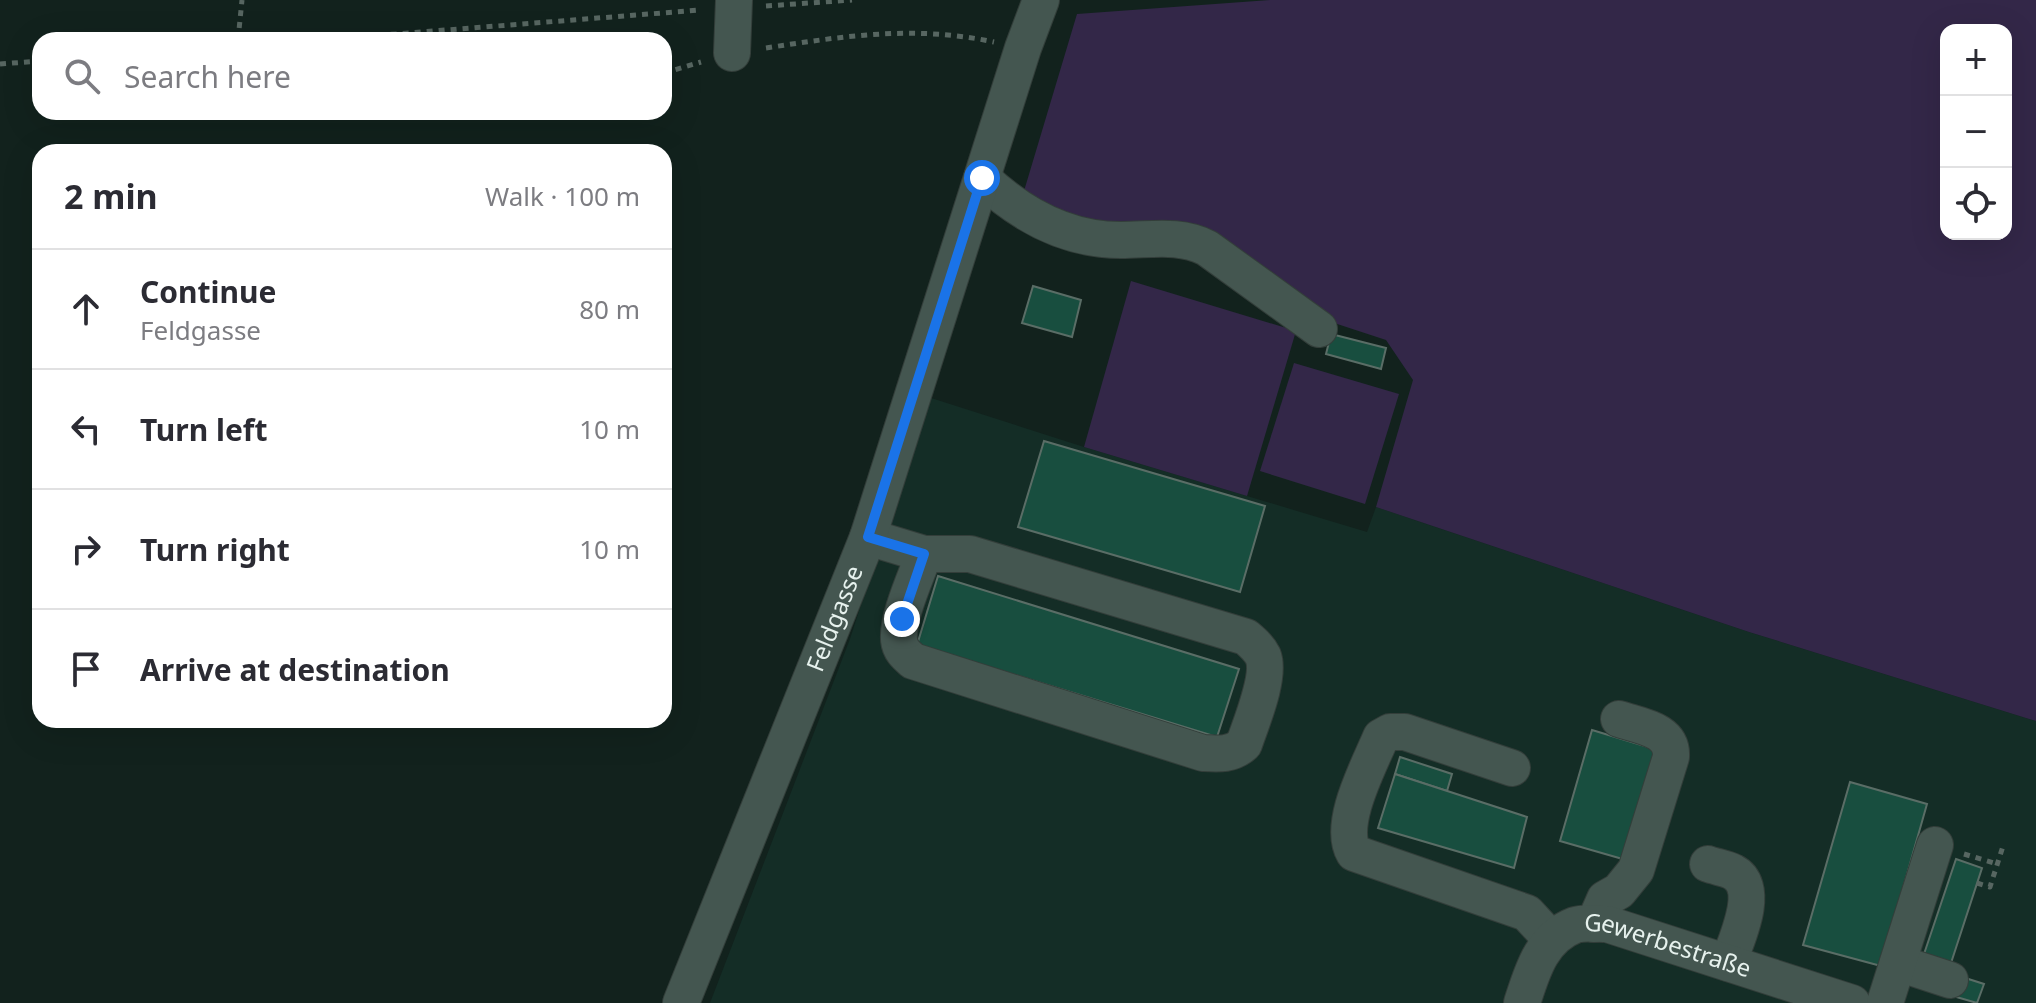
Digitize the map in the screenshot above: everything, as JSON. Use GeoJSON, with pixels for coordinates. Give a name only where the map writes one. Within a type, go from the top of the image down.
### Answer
{"type":"FeatureCollection","features":[{"type":"Feature","properties":{"kind":"street","name":"Feldgasse"},"geometry":{"type":"LineString","coordinates":[[681,1003],[868,537],[1023,48],[1041,0]]}},
{"type":"Feature","properties":{"kind":"street"},"geometry":{"type":"LineString","coordinates":[[732,53],[733,4]]}},
{"type":"Feature","properties":{"kind":"street"},"geometry":{"type":"LineString","coordinates":[[982,178],[1028,215],[1051,226],[1096,238],[1180,238],[1194,241],[1319,329]]}},
{"type":"Feature","properties":{"kind":"street"},"geometry":{"type":"LineString","coordinates":[[868,537],[924,554],[970,554],[1246,637],[1258,647],[1265,659],[1265,677],[1244,744],[1236,751],[1203,753],[913,661],[902,652],[899,639],[902,619],[924,554]]}},
{"type":"Feature","properties":{"kind":"street"},"geometry":{"type":"LineString","coordinates":[[1594,924],[1605,899],[1619,891],[1636,870],[1671,757],[1672,747],[1663,734],[1619,719]]}},
{"type":"Feature","properties":{"kind":"street"},"geometry":{"type":"LineString","coordinates":[[1512,768],[1405,732],[1390,732],[1381,737],[1350,815],[1350,846],[1354,853],[1527,913],[1551,939]]}},
{"type":"Feature","properties":{"kind":"street"},"geometry":{"type":"LineString","coordinates":[[1885,1003],[1935,845]]}},
{"type":"Feature","properties":{"kind":"street"},"geometry":{"type":"LineString","coordinates":[[1708,864],[1736,873],[1745,885],[1748,899],[1728,963]]}},
{"type":"Feature","properties":{"kind":"street","name":"Gewerbestraße"},"geometry":{"type":"LineString","coordinates":[[1522,1003],[1534,966],[1551,939],[1577,924],[1607,924],[1852,1003]]}},
{"type":"Feature","properties":{"kind":"street"},"geometry":{"type":"LineString","coordinates":[[1898,963],[1950,980]]}},
{"type":"Feature","properties":{"kind":"path"},"geometry":{"type":"LineString","coordinates":[[239,32],[242,0]]}},
{"type":"Feature","properties":{"kind":"path"},"geometry":{"type":"LineString","coordinates":[[411,32],[733,4],[852,0]]}},
{"type":"Feature","properties":{"kind":"path"},"geometry":{"type":"LineString","coordinates":[[672,71],[732,53],[860,33],[955,33],[1023,48]]}},
{"type":"Feature","properties":{"kind":"path"},"geometry":{"type":"LineString","coordinates":[[0,64],[32,62]]}},
{"type":"Feature","properties":{"kind":"path"},"geometry":{"type":"LineString","coordinates":[[1977,883],[1990,887],[2004,843]]}},
{"type":"Feature","properties":{"kind":"shaded area"},"geometry":{"type":"Polygon","coordinates":[[[1270,0],[2036,0],[2036,721],[1749,632],[1376,507],[1413,380],[1386,340],[1322,319],[1184,225],[1104,228],[1021,201],[1077,14],[1270,0]]]}},
{"type":"Feature","properties":{"kind":"shaded area"},"geometry":{"type":"Polygon","coordinates":[[[1131,281],[1296,331],[1247,496],[1084,447],[1131,281]]]}},
{"type":"Feature","properties":{"kind":"shaded area"},"geometry":{"type":"Polygon","coordinates":[[[1294,363],[1399,394],[1365,504],[1260,471],[1294,363]]]}},
{"type":"Feature","properties":{"kind":"shaded area"},"geometry":{"type":"Polygon","coordinates":[[[928,397],[1367,532],[1376,507],[1749,632],[2036,721],[2036,1003],[710,1003],[850,639],[928,397]]]}},
{"type":"Feature","properties":{"kind":"building"},"geometry":{"type":"Polygon","coordinates":[[[1033,286],[1081,300],[1072,337],[1022,323],[1033,286]]]}},
{"type":"Feature","properties":{"kind":"building"},"geometry":{"type":"Polygon","coordinates":[[[1331,334],[1386,348],[1381,369],[1326,354],[1331,334]]]}},
{"type":"Feature","properties":{"kind":"building"},"geometry":{"type":"Polygon","coordinates":[[[1044,441],[1265,506],[1240,592],[1018,527],[1044,441]]]}},
{"type":"Feature","properties":{"kind":"building"},"geometry":{"type":"Polygon","coordinates":[[[938,576],[1239,669],[1217,737],[917,645],[938,576]]]}},
{"type":"Feature","properties":{"kind":"building"},"geometry":{"type":"Polygon","coordinates":[[[1592,730],[1658,750],[1626,860],[1560,841],[1592,730]]]}},
{"type":"Feature","properties":{"kind":"building"},"geometry":{"type":"Polygon","coordinates":[[[1400,757],[1452,774],[1447,791],[1395,774],[1400,757]]]}},
{"type":"Feature","properties":{"kind":"building"},"geometry":{"type":"Polygon","coordinates":[[[1395,774],[1527,817],[1514,868],[1378,828],[1395,774]]]}},
{"type":"Feature","properties":{"kind":"building"},"geometry":{"type":"Polygon","coordinates":[[[1850,782],[1927,804],[1881,966],[1803,945],[1850,782]]]}},
{"type":"Feature","properties":{"kind":"building"},"geometry":{"type":"Polygon","coordinates":[[[1956,859],[1982,868],[1951,963],[1924,954],[1956,859]]]}},
{"type":"Feature","properties":{"kind":"building"},"geometry":{"type":"Polygon","coordinates":[[[1959,976],[1984,984],[1977,1003],[1953,996],[1959,976]]]}},
{"type":"Feature","properties":{"kind":"route"},"geometry":{"type":"LineString","coordinates":[[902,619],[924,554],[868,537],[982,178]]}}]}
